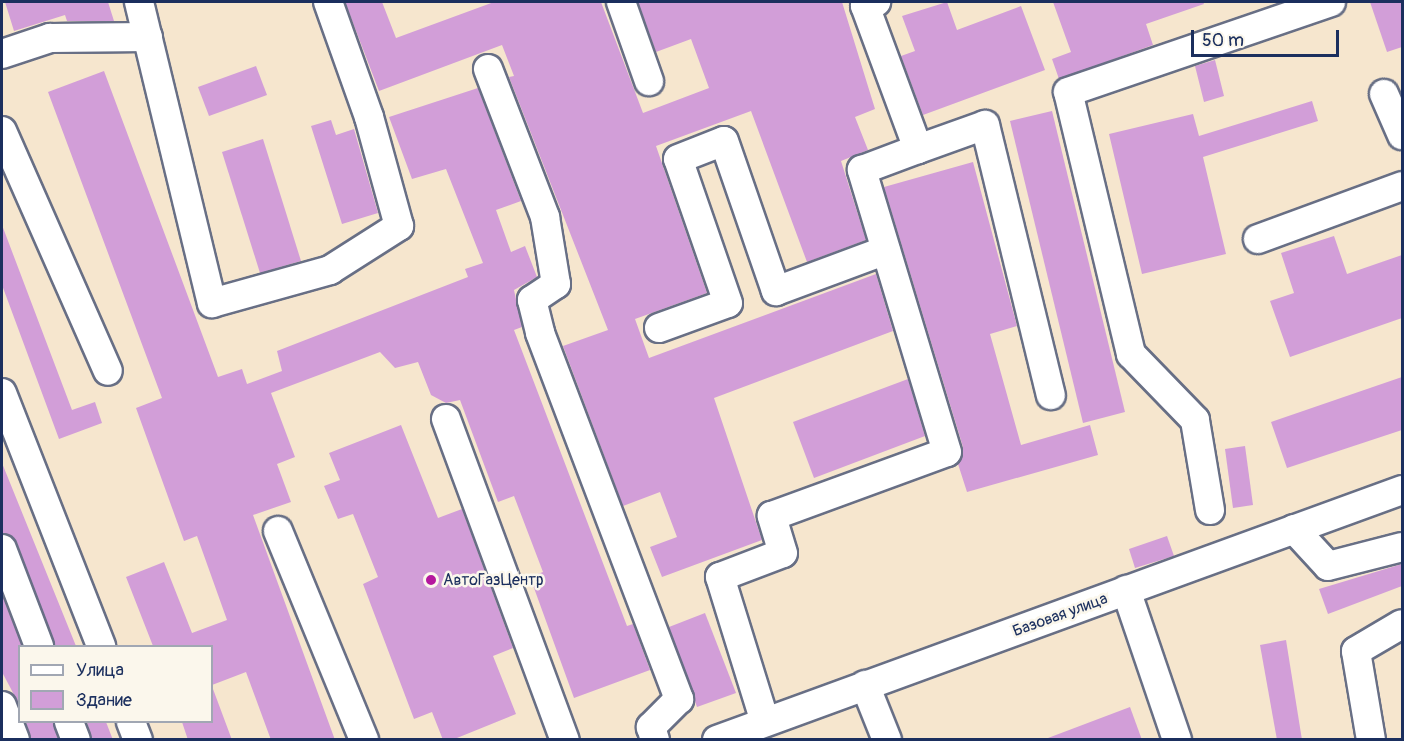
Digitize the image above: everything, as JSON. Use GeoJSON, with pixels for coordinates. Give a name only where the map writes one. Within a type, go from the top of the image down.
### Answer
{"type":"FeatureCollection","features":[{"type":"Feature","properties":{"kind":"street"},"geometry":{"type":"LineString","coordinates":[[139,2],[212,303],[330,270],[399,226],[369,117],[328,2]]}},
{"type":"Feature","properties":{"kind":"street"},"geometry":{"type":"LineString","coordinates":[[621,2],[649,81]]}},
{"type":"Feature","properties":{"kind":"street"},"geometry":{"type":"LineString","coordinates":[[876,2],[865,6],[918,149]]}},
{"type":"Feature","properties":{"kind":"street"},"geometry":{"type":"LineString","coordinates":[[1210,510],[1195,420],[1131,354],[1068,92],[1331,2]]}},
{"type":"Feature","properties":{"kind":"street"},"geometry":{"type":"LineString","coordinates":[[2,54],[50,38],[148,37]]}},
{"type":"Feature","properties":{"kind":"street"},"geometry":{"type":"LineString","coordinates":[[488,69],[545,217],[556,284],[532,300],[540,333],[679,699],[651,727],[655,740]]}},
{"type":"Feature","properties":{"kind":"street"},"geometry":{"type":"LineString","coordinates":[[1384,94],[1402,135]]}},
{"type":"Feature","properties":{"kind":"street"},"geometry":{"type":"LineString","coordinates":[[765,722],[720,577],[783,553],[772,516],[947,452],[862,170],[985,125],[1051,395]]}},
{"type":"Feature","properties":{"kind":"street"},"geometry":{"type":"LineString","coordinates":[[2,131],[108,371]]}},
{"type":"Feature","properties":{"kind":"street"},"geometry":{"type":"LineString","coordinates":[[659,328],[728,303],[678,159],[724,141],[776,291],[886,250]]}},
{"type":"Feature","properties":{"kind":"street"},"geometry":{"type":"LineString","coordinates":[[1258,239],[1402,186]]}},
{"type":"Feature","properties":{"kind":"street"},"geometry":{"type":"LineString","coordinates":[[2,393],[101,645]]}},
{"type":"Feature","properties":{"kind":"street"},"geometry":{"type":"LineString","coordinates":[[446,419],[565,740]]}},
{"type":"Feature","properties":{"kind":"street","name":"Базовая улица"},"geometry":{"type":"LineString","coordinates":[[717,740],[1402,490]]}},
{"type":"Feature","properties":{"kind":"street"},"geometry":{"type":"LineString","coordinates":[[1294,529],[1328,566],[1402,547]]}},
{"type":"Feature","properties":{"kind":"street"},"geometry":{"type":"LineString","coordinates":[[278,531],[364,740]]}},
{"type":"Feature","properties":{"kind":"street"},"geometry":{"type":"LineString","coordinates":[[2,549],[39,645]]}},
{"type":"Feature","properties":{"kind":"street"},"geometry":{"type":"LineString","coordinates":[[1126,590],[1177,740]]}},
{"type":"Feature","properties":{"kind":"street"},"geometry":{"type":"LineString","coordinates":[[1371,740],[1356,651],[1402,624]]}},
{"type":"Feature","properties":{"kind":"street"},"geometry":{"type":"LineString","coordinates":[[866,685],[887,740]]}},
{"type":"Feature","properties":{"kind":"street"},"geometry":{"type":"LineString","coordinates":[[2,706],[15,740]]}},
{"type":"Feature","properties":{"kind":"street"},"geometry":{"type":"LineString","coordinates":[[69,723],[76,740]]}},
{"type":"Feature","properties":{"kind":"street"},"geometry":{"type":"LineString","coordinates":[[131,723],[138,740]]}},
{"type":"Feature","properties":{"kind":"building"},"geometry":{"type":"Polygon","coordinates":[[[5,2],[108,2],[114,21],[67,21],[65,15],[14,31],[5,2]]]}},
{"type":"Feature","properties":{"kind":"building"},"geometry":{"type":"Polygon","coordinates":[[[345,2],[382,2],[396,38],[494,2],[601,2],[643,113],[709,88],[691,39],[656,52],[638,2],[842,2],[875,109],[855,117],[868,150],[841,161],[866,240],[807,262],[751,111],[656,146],[707,293],[635,319],[649,358],[876,274],[893,331],[714,398],[762,540],[662,577],[650,547],[677,537],[660,492],[623,506],[563,346],[608,330],[509,77],[514,76],[502,45],[379,91],[345,2]]]}},
{"type":"Feature","properties":{"kind":"building"},"geometry":{"type":"Polygon","coordinates":[[[947,2],[957,30],[1021,6],[1045,70],[923,115],[901,56],[915,51],[902,16],[947,2]]]}},
{"type":"Feature","properties":{"kind":"building"},"geometry":{"type":"Polygon","coordinates":[[[1053,2],[1203,2],[1204,4],[1146,24],[1153,45],[1059,79],[1052,59],[1071,52],[1053,2]]]}},
{"type":"Feature","properties":{"kind":"building"},"geometry":{"type":"Polygon","coordinates":[[[1370,2],[1402,2],[1402,47],[1387,52],[1370,2]]]}},
{"type":"Feature","properties":{"kind":"building"},"geometry":{"type":"Polygon","coordinates":[[[1215,60],[1224,96],[1204,102],[1195,66],[1215,60]]]}},
{"type":"Feature","properties":{"kind":"building"},"geometry":{"type":"Polygon","coordinates":[[[256,66],[267,95],[209,116],[198,87],[256,66]]]}},
{"type":"Feature","properties":{"kind":"building"},"geometry":{"type":"Polygon","coordinates":[[[104,71],[218,377],[242,369],[247,384],[282,371],[277,351],[468,277],[465,269],[483,263],[446,169],[412,179],[389,117],[478,88],[521,201],[496,210],[511,252],[525,246],[537,277],[514,290],[522,327],[514,330],[627,626],[633,624],[650,670],[574,698],[530,577],[543,572],[514,496],[498,502],[460,400],[446,403],[431,395],[418,362],[395,368],[380,352],[271,393],[295,457],[277,464],[291,502],[253,515],[335,740],[271,740],[246,672],[213,685],[213,645],[153,645],[126,577],[164,562],[192,633],[227,620],[197,536],[184,541],[136,408],[162,398],[48,92],[104,71]]]}},
{"type":"Feature","properties":{"kind":"building"},"geometry":{"type":"Polygon","coordinates":[[[1312,101],[1318,121],[1203,157],[1226,254],[1142,274],[1109,134],[1193,114],[1199,136],[1312,101]]]}},
{"type":"Feature","properties":{"kind":"building"},"geometry":{"type":"Polygon","coordinates":[[[1052,111],[1125,412],[1083,423],[1010,121],[1052,111]]]}},
{"type":"Feature","properties":{"kind":"building"},"geometry":{"type":"Polygon","coordinates":[[[331,120],[336,135],[354,129],[378,213],[342,224],[311,126],[331,120]]]}},
{"type":"Feature","properties":{"kind":"building"},"geometry":{"type":"Polygon","coordinates":[[[263,139],[301,261],[260,273],[222,152],[263,139]]]}},
{"type":"Feature","properties":{"kind":"building"},"geometry":{"type":"Polygon","coordinates":[[[973,162],[1017,326],[990,334],[1021,445],[1090,425],[1098,455],[967,492],[958,464],[963,447],[884,187],[973,162]]]}},
{"type":"Feature","properties":{"kind":"building"},"geometry":{"type":"Polygon","coordinates":[[[2,225],[72,410],[95,402],[102,423],[59,439],[2,285],[2,225]]]}},
{"type":"Feature","properties":{"kind":"building"},"geometry":{"type":"Polygon","coordinates":[[[1334,236],[1347,274],[1402,255],[1402,318],[1290,357],[1270,301],[1294,293],[1281,253],[1334,236]]]}},
{"type":"Feature","properties":{"kind":"building"},"geometry":{"type":"Polygon","coordinates":[[[1402,377],[1402,430],[1287,468],[1271,422],[1402,377]]]}},
{"type":"Feature","properties":{"kind":"building"},"geometry":{"type":"Polygon","coordinates":[[[908,379],[925,436],[814,478],[793,422],[908,379]]]}},
{"type":"Feature","properties":{"kind":"building","name":"АвтоГазЦентр"},"geometry":{"type":"Polygon","coordinates":[[[401,425],[438,518],[462,509],[513,648],[493,656],[516,714],[452,740],[443,740],[432,712],[414,719],[363,584],[378,577],[353,514],[338,519],[324,486],[340,480],[329,453],[401,425]]]}},
{"type":"Feature","properties":{"kind":"building"},"geometry":{"type":"Polygon","coordinates":[[[1245,446],[1253,505],[1233,508],[1225,449],[1245,446]]]}},
{"type":"Feature","properties":{"kind":"building"},"geometry":{"type":"Polygon","coordinates":[[[2,463],[76,645],[55,645],[17,543],[2,533],[2,463]]]}},
{"type":"Feature","properties":{"kind":"building"},"geometry":{"type":"Polygon","coordinates":[[[1167,536],[1174,556],[1135,568],[1129,549],[1167,536]]]}},
{"type":"Feature","properties":{"kind":"building"},"geometry":{"type":"Polygon","coordinates":[[[1402,564],[1402,586],[1328,614],[1319,589],[1402,564]]]}},
{"type":"Feature","properties":{"kind":"building"},"geometry":{"type":"Polygon","coordinates":[[[2,594],[22,645],[18,645],[18,702],[2,672],[2,594]]]}},
{"type":"Feature","properties":{"kind":"building"},"geometry":{"type":"Polygon","coordinates":[[[705,613],[736,693],[697,707],[669,627],[705,613]]]}},
{"type":"Feature","properties":{"kind":"building"},"geometry":{"type":"Polygon","coordinates":[[[1286,640],[1302,740],[1277,740],[1260,645],[1286,640]]]}},
{"type":"Feature","properties":{"kind":"building"},"geometry":{"type":"Polygon","coordinates":[[[213,689],[232,740],[188,740],[182,723],[213,723],[213,689]]]}},
{"type":"Feature","properties":{"kind":"building"},"geometry":{"type":"Polygon","coordinates":[[[1130,707],[1142,740],[1048,740],[1048,738],[1130,707]]]}},
{"type":"Feature","properties":{"kind":"building"},"geometry":{"type":"Polygon","coordinates":[[[26,723],[53,723],[58,740],[31,740],[26,723]]]}},
{"type":"Feature","properties":{"kind":"building"},"geometry":{"type":"Polygon","coordinates":[[[87,723],[106,723],[113,740],[92,740],[87,723]]]}},
{"type":"Feature","properties":{"kind":"place","name":"АвтоГазЦентр"},"geometry":{"type":"Point","coordinates":[431,580]}}]}
